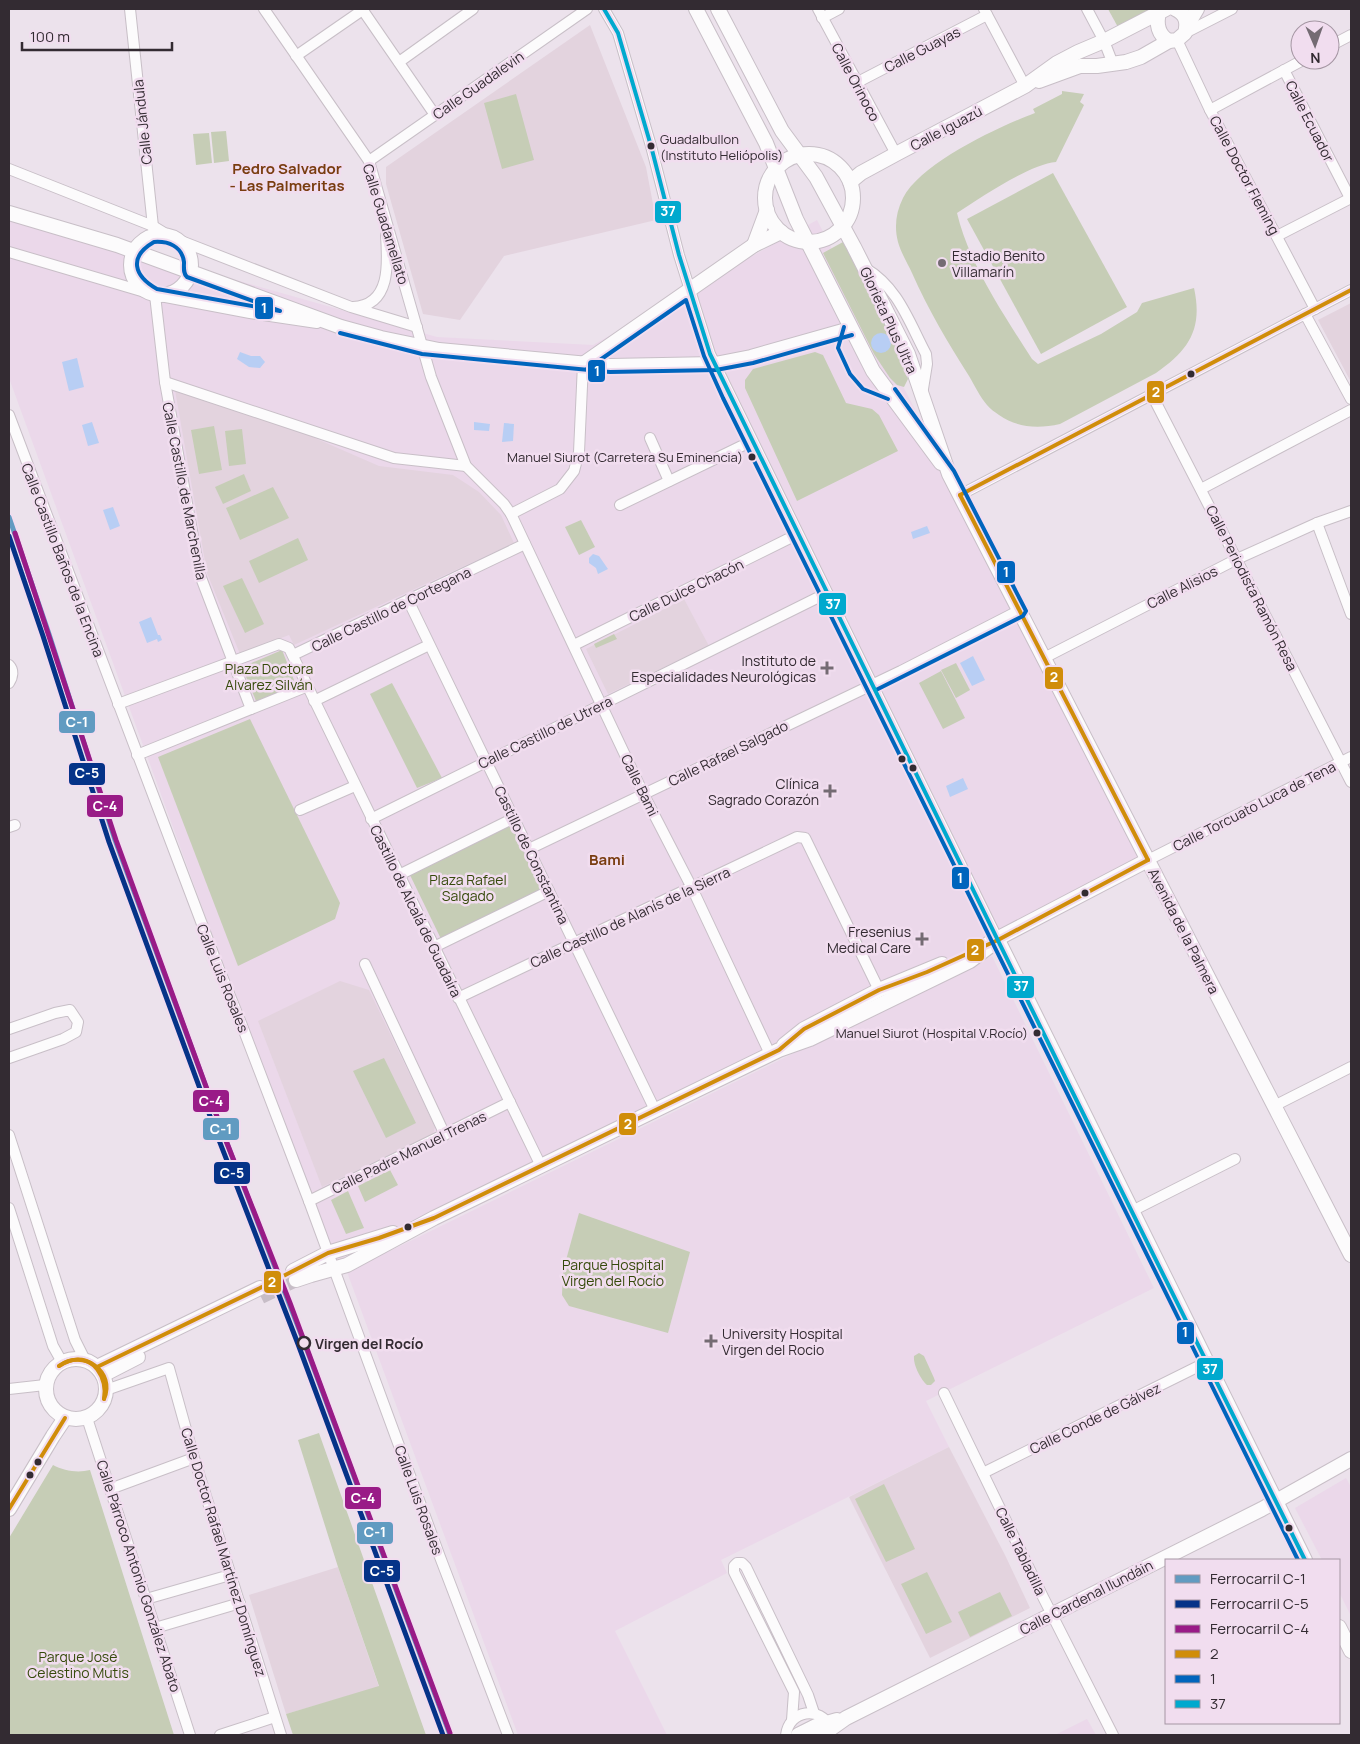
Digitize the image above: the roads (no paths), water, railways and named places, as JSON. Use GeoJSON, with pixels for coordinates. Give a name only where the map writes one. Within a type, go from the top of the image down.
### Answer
{"type":"FeatureCollection","features":[{"type":"Feature","properties":{"kind":"main road"},"geometry":{"type":"LineString","coordinates":[[696,9],[776,167],[796,219],[850,329],[873,371],[949,474]]}},
{"type":"Feature","properties":{"kind":"main road","name":"Glorieta Plus Ultra"},"geometry":{"type":"LineString","coordinates":[[718,9],[782,131],[816,177],[843,226],[908,354],[949,474]]}},
{"type":"Feature","properties":{"kind":"main road"},"geometry":{"type":"LineString","coordinates":[[1175,9],[1183,14],[1180,35]]}},
{"type":"Feature","properties":{"kind":"main road"},"geometry":{"type":"LineString","coordinates":[[1180,35],[1197,9]]}},
{"type":"Feature","properties":{"kind":"main road"},"geometry":{"type":"LineString","coordinates":[[1163,11],[1157,21],[1162,36],[1180,35]]}},
{"type":"Feature","properties":{"kind":"main road","name":"Calle Iguazú"},"geometry":{"type":"LineString","coordinates":[[852,175],[1028,85],[1078,52],[1163,11]]}},
{"type":"Feature","properties":{"kind":"main road","name":"Calle Iguazú"},"geometry":{"type":"LineString","coordinates":[[1028,85],[1080,66],[1126,62],[1180,35]]}},
{"type":"Feature","properties":{"kind":"main road"},"geometry":{"type":"LineString","coordinates":[[799,154],[824,156],[852,175],[852,204],[849,216],[843,226],[827,237],[808,242],[796,240],[781,232],[774,224],[764,203],[765,190],[769,178],[776,167],[787,159],[799,154]]}},
{"type":"Feature","properties":{"kind":"main road"},"geometry":{"type":"LineString","coordinates":[[754,245],[766,210]]}},
{"type":"Feature","properties":{"kind":"main road"},"geometry":{"type":"LineString","coordinates":[[11,213],[134,251],[341,327],[423,348],[610,366],[715,364],[751,357],[850,329]]}},
{"type":"Feature","properties":{"kind":"main road"},"geometry":{"type":"LineString","coordinates":[[153,231],[173,238],[185,247],[190,259],[190,272],[185,282],[177,290],[166,295],[154,294],[143,290],[132,275],[130,263],[134,251],[153,231]]}},
{"type":"Feature","properties":{"kind":"main road"},"geometry":{"type":"LineString","coordinates":[[583,364],[754,245],[781,232]]}},
{"type":"Feature","properties":{"kind":"main road","name":"Avenida de la Palmera"},"geometry":{"type":"LineString","coordinates":[[949,474],[1351,1255]]}},
{"type":"Feature","properties":{"kind":"main road","name":"Calle Torcuato Luca de Tena"},"geometry":{"type":"LineString","coordinates":[[775,1052],[804,1029],[879,990],[927,972],[998,940],[1148,860]]}},
{"type":"Feature","properties":{"kind":"main road"},"geometry":{"type":"LineString","coordinates":[[998,940],[1304,1559]]}},
{"type":"Feature","properties":{"kind":"main road","name":"Calle Torcuato Luca de Tena"},"geometry":{"type":"LineString","coordinates":[[295,1276],[331,1262],[379,1238],[434,1218],[775,1052],[810,1039],[970,961],[998,940]]}},
{"type":"Feature","properties":{"kind":"main road"},"geometry":{"type":"LineString","coordinates":[[95,1367],[261,1293]]}},
{"type":"Feature","properties":{"kind":"main road"},"geometry":{"type":"LineString","coordinates":[[78,1359],[95,1367],[106,1390],[105,1399],[95,1413],[80,1420],[65,1418],[52,1408],[45,1394],[45,1385],[48,1376],[54,1368],[62,1362],[78,1359]]}},
{"type":"Feature","properties":{"kind":"main road"},"geometry":{"type":"LineString","coordinates":[[9,1509],[52,1436],[65,1418]]}},
{"type":"Feature","properties":{"kind":"main road","name":"Calle Cardenal Ilundáin"},"geometry":{"type":"LineString","coordinates":[[798,1735],[828,1730],[846,1718],[1275,1502],[1351,1460]]}},
{"type":"Feature","properties":{"kind":"main road"},"geometry":{"type":"LineString","coordinates":[[1340,1629],[1351,1651]]}},
{"type":"Feature","properties":{"kind":"street","name":"Calle Jándula"},"geometry":{"type":"LineString","coordinates":[[130,9],[153,231]]}},
{"type":"Feature","properties":{"kind":"street","name":"Calle Guadamellato"},"geometry":{"type":"LineString","coordinates":[[264,9],[369,161],[431,377],[466,466]]}},
{"type":"Feature","properties":{"kind":"street"},"geometry":{"type":"LineString","coordinates":[[296,56],[363,9],[436,115]]}},
{"type":"Feature","properties":{"kind":"street"},"geometry":{"type":"LineString","coordinates":[[399,62],[473,9]]}},
{"type":"Feature","properties":{"kind":"street","name":"Calle Guadalevin"},"geometry":{"type":"LineString","coordinates":[[369,161],[587,9]]}},
{"type":"Feature","properties":{"kind":"street"},"geometry":{"type":"LineString","coordinates":[[604,9],[618,34],[651,146],[689,290],[715,364],[998,940]]}},
{"type":"Feature","properties":{"kind":"street"},"geometry":{"type":"LineString","coordinates":[[820,13],[840,9]]}},
{"type":"Feature","properties":{"kind":"street"},"geometry":{"type":"LineString","coordinates":[[1087,9],[1114,64]]}},
{"type":"Feature","properties":{"kind":"street"},"geometry":{"type":"LineString","coordinates":[[1180,35],[1232,9]]}},
{"type":"Feature","properties":{"kind":"street"},"geometry":{"type":"LineString","coordinates":[[986,12],[1028,85]]}},
{"type":"Feature","properties":{"kind":"street","name":"Calle Guayas"},"geometry":{"type":"LineString","coordinates":[[856,83],[986,12]]}},
{"type":"Feature","properties":{"kind":"street","name":"Calle Orinoco"},"geometry":{"type":"LineString","coordinates":[[820,13],[856,83],[896,154]]}},
{"type":"Feature","properties":{"kind":"street"},"geometry":{"type":"LineString","coordinates":[[1340,40],[1351,34]]}},
{"type":"Feature","properties":{"kind":"street","name":"Calle Doctor Fleming"},"geometry":{"type":"LineString","coordinates":[[1180,35],[1210,110],[1315,309]]}},
{"type":"Feature","properties":{"kind":"street"},"geometry":{"type":"LineString","coordinates":[[1210,110],[1290,67]]}},
{"type":"Feature","properties":{"kind":"street","name":"Calle Ecuador"},"geometry":{"type":"LineString","coordinates":[[1284,70],[1351,198]]}},
{"type":"Feature","properties":{"kind":"street"},"geometry":{"type":"LineString","coordinates":[[9,169],[153,231]]}},
{"type":"Feature","properties":{"kind":"street"},"geometry":{"type":"LineString","coordinates":[[1277,236],[1351,198]]}},
{"type":"Feature","properties":{"kind":"street"},"geometry":{"type":"LineString","coordinates":[[351,307],[358,307],[375,298],[385,282],[388,261],[383,210]]}},
{"type":"Feature","properties":{"kind":"street"},"geometry":{"type":"LineString","coordinates":[[173,238],[351,307],[417,327]]}},
{"type":"Feature","properties":{"kind":"street"},"geometry":{"type":"LineString","coordinates":[[9,252],[154,294],[250,313],[341,327]]}},
{"type":"Feature","properties":{"kind":"street"},"geometry":{"type":"LineString","coordinates":[[960,495],[1351,290]]}},
{"type":"Feature","properties":{"kind":"street","name":"Calle Castillo de Marchenilla"},"geometry":{"type":"LineString","coordinates":[[154,294],[165,382],[200,576],[251,709]]}},
{"type":"Feature","properties":{"kind":"street"},"geometry":{"type":"LineString","coordinates":[[1305,314],[1351,399]]}},
{"type":"Feature","properties":{"kind":"street"},"geometry":{"type":"LineString","coordinates":[[511,514],[560,489],[574,471],[579,452],[583,364]]}},
{"type":"Feature","properties":{"kind":"street"},"geometry":{"type":"LineString","coordinates":[[165,382],[394,458],[466,466]]}},
{"type":"Feature","properties":{"kind":"street","name":"Calle Periodista Ramón Resa"},"geometry":{"type":"LineString","coordinates":[[1152,395],[1351,782]]}},
{"type":"Feature","properties":{"kind":"street"},"geometry":{"type":"LineString","coordinates":[[1201,488],[1351,410]]}},
{"type":"Feature","properties":{"kind":"street","name":"Calle Castillo Baños de la Encina"},"geometry":{"type":"LineString","coordinates":[[9,415],[118,704]]}},
{"type":"Feature","properties":{"kind":"street"},"geometry":{"type":"LineString","coordinates":[[650,438],[670,481]]}},
{"type":"Feature","properties":{"kind":"street"},"geometry":{"type":"LineString","coordinates":[[620,505],[752,441]]}},
{"type":"Feature","properties":{"kind":"street","name":"Calle Bami"},"geometry":{"type":"LineString","coordinates":[[466,466],[504,504],[511,514],[643,794],[775,1052]]}},
{"type":"Feature","properties":{"kind":"street","name":"Calle Alisios"},"geometry":{"type":"LineString","coordinates":[[1044,658],[1237,559],[1317,523],[1351,511]]}},
{"type":"Feature","properties":{"kind":"street"},"geometry":{"type":"LineString","coordinates":[[1317,523],[1351,614]]}},
{"type":"Feature","properties":{"kind":"street","name":"Calle Dulce Chacón"},"geometry":{"type":"LineString","coordinates":[[574,645],[798,534]]}},
{"type":"Feature","properties":{"kind":"street","name":"Calle Castillo de Cortegana"},"geometry":{"type":"LineString","coordinates":[[293,656],[525,544]]}},
{"type":"Feature","properties":{"kind":"street","name":"Calle Castillo de Utrera"},"geometry":{"type":"LineString","coordinates":[[371,819],[827,592]]}},
{"type":"Feature","properties":{"kind":"street","name":"Castillo de Constantina"},"geometry":{"type":"LineString","coordinates":[[408,600],[655,1110]]}},
{"type":"Feature","properties":{"kind":"street","name":"Calle Rafael Salgado"},"geometry":{"type":"LineString","coordinates":[[529,850],[873,684],[1020,610]]}},
{"type":"Feature","properties":{"kind":"street"},"geometry":{"type":"LineString","coordinates":[[118,704],[279,644],[289,648],[293,656]]}},
{"type":"Feature","properties":{"kind":"street"},"geometry":{"type":"LineString","coordinates":[[314,700],[430,645]]}},
{"type":"Feature","properties":{"kind":"street","name":"Castillo de Alcalá de Guadaíra"},"geometry":{"type":"LineString","coordinates":[[293,656],[541,1166]]}},
{"type":"Feature","properties":{"kind":"street"},"geometry":{"type":"LineString","coordinates":[[9,664],[13,673],[9,683]]}},
{"type":"Feature","properties":{"kind":"street"},"geometry":{"type":"LineString","coordinates":[[137,755],[308,686]]}},
{"type":"Feature","properties":{"kind":"street","name":"Calle Luis Rosales"},"geometry":{"type":"LineString","coordinates":[[118,704],[309,1201],[440,1557],[508,1735]]}},
{"type":"Feature","properties":{"kind":"street","name":"Calle Torcuato Luca de Tena"},"geometry":{"type":"LineString","coordinates":[[1148,860],[1351,757]]}},
{"type":"Feature","properties":{"kind":"street"},"geometry":{"type":"LineString","coordinates":[[300,810],[355,786]]}},
{"type":"Feature","properties":{"kind":"street"},"geometry":{"type":"LineString","coordinates":[[399,875],[514,818]]}},
{"type":"Feature","properties":{"kind":"street","name":"Calle Castillo de Alanís de la Sierra"},"geometry":{"type":"LineString","coordinates":[[458,998],[801,836],[805,838],[879,990]]}},
{"type":"Feature","properties":{"kind":"street"},"geometry":{"type":"LineString","coordinates":[[434,947],[549,891]]}},
{"type":"Feature","properties":{"kind":"street","name":"Calle Padre Manuel Trenas"},"geometry":{"type":"LineString","coordinates":[[365,964],[445,1134]]}},
{"type":"Feature","properties":{"kind":"street"},"geometry":{"type":"LineString","coordinates":[[9,1029],[55,1013],[70,1010],[78,1022],[76,1032],[63,1039],[9,1058]]}},
{"type":"Feature","properties":{"kind":"street"},"geometry":{"type":"LineString","coordinates":[[1274,1106],[1351,1067]]}},
{"type":"Feature","properties":{"kind":"street","name":"Calle Padre Manuel Trenas"},"geometry":{"type":"LineString","coordinates":[[309,1201],[510,1102]]}},
{"type":"Feature","properties":{"kind":"street"},"geometry":{"type":"LineString","coordinates":[[9,1135],[75,1340],[95,1367]]}},
{"type":"Feature","properties":{"kind":"street"},"geometry":{"type":"LineString","coordinates":[[1132,1211],[1235,1159]]}},
{"type":"Feature","properties":{"kind":"street"},"geometry":{"type":"LineString","coordinates":[[9,1208],[52,1346],[62,1362]]}},
{"type":"Feature","properties":{"kind":"street","name":"Calle Conde de Gálvez"},"geometry":{"type":"LineString","coordinates":[[982,1473],[1207,1362]]}},
{"type":"Feature","properties":{"kind":"street","name":"Calle Doctor Rafael Martínez Domínguez"},"geometry":{"type":"LineString","coordinates":[[106,1390],[169,1368],[194,1458],[281,1735]]}},
{"type":"Feature","properties":{"kind":"street"},"geometry":{"type":"LineString","coordinates":[[9,1389],[45,1385]]}},
{"type":"Feature","properties":{"kind":"street","name":"Calle Tabladilla"},"geometry":{"type":"LineString","coordinates":[[944,1393],[1052,1615],[1113,1735]]}},
{"type":"Feature","properties":{"kind":"street","name":"Calle Párroco Antonio González Abato"},"geometry":{"type":"LineString","coordinates":[[87,1418],[190,1735]]}},
{"type":"Feature","properties":{"kind":"street"},"geometry":{"type":"LineString","coordinates":[[110,1488],[194,1458]]}},
{"type":"Feature","properties":{"kind":"street"},"geometry":{"type":"LineString","coordinates":[[792,1720],[794,1692],[733,1568],[737,1563],[744,1564],[754,1583],[808,1695],[814,1713]]}},
{"type":"Feature","properties":{"kind":"street"},"geometry":{"type":"LineString","coordinates":[[146,1599],[230,1575]]}},
{"type":"Feature","properties":{"kind":"street"},"geometry":{"type":"LineString","coordinates":[[743,1589],[754,1583]]}},
{"type":"Feature","properties":{"kind":"street"},"geometry":{"type":"LineString","coordinates":[[156,1628],[240,1603]]}},
{"type":"Feature","properties":{"kind":"street"},"geometry":{"type":"LineString","coordinates":[[786,1735],[786,1730],[792,1720],[799,1715],[814,1713],[822,1716],[828,1730]]}},
{"type":"Feature","properties":{"kind":"street"},"geometry":{"type":"LineString","coordinates":[[220,1735],[275,1717]]}},
{"type":"Feature","properties":{"kind":"water"},"geometry":{"type":"Polygon","coordinates":[[[881,333],[888,336],[891,343],[888,350],[881,353],[874,350],[871,343],[874,336],[881,333]]]}},
{"type":"Feature","properties":{"kind":"water"},"geometry":{"type":"Polygon","coordinates":[[[240,352],[251,356],[260,356],[265,362],[260,368],[249,367],[237,359],[240,352]]]}},
{"type":"Feature","properties":{"kind":"water"},"geometry":{"type":"Polygon","coordinates":[[[77,358],[84,387],[69,391],[62,362],[77,358]]]}},
{"type":"Feature","properties":{"kind":"water"},"geometry":{"type":"Polygon","coordinates":[[[92,422],[99,443],[88,446],[82,425],[92,422]]]}},
{"type":"Feature","properties":{"kind":"water"},"geometry":{"type":"Polygon","coordinates":[[[474,422],[490,424],[489,431],[474,430],[474,422]]]}},
{"type":"Feature","properties":{"kind":"water"},"geometry":{"type":"Polygon","coordinates":[[[504,423],[514,424],[513,441],[502,442],[504,423]]]}},
{"type":"Feature","properties":{"kind":"water"},"geometry":{"type":"Polygon","coordinates":[[[113,507],[120,526],[110,530],[103,510],[113,507]]]}},
{"type":"Feature","properties":{"kind":"water"},"geometry":{"type":"Polygon","coordinates":[[[927,526],[930,533],[913,539],[911,532],[927,526]]]}},
{"type":"Feature","properties":{"kind":"water"},"geometry":{"type":"Polygon","coordinates":[[[593,554],[599,556],[608,569],[598,574],[596,568],[589,563],[589,558],[593,554]]]}},
{"type":"Feature","properties":{"kind":"water"},"geometry":{"type":"Polygon","coordinates":[[[151,617],[162,640],[158,642],[157,639],[147,643],[139,622],[151,617]]]}},
{"type":"Feature","properties":{"kind":"water"},"geometry":{"type":"Polygon","coordinates":[[[973,656],[985,680],[972,686],[960,663],[973,656]]]}},
{"type":"Feature","properties":{"kind":"water"},"geometry":{"type":"Polygon","coordinates":[[[963,778],[968,789],[950,797],[946,786],[963,778]]]}},
{"type":"Feature","properties":{"kind":"tunnel"},"geometry":{"type":"LineString","coordinates":[[261,1297],[296,1280]]}},
{"type":"Feature","properties":{"kind":"rail line","name":"C-1"},"geometry":{"type":"LineString","coordinates":[[9,517],[49,634],[115,840],[223,1133],[304,1342],[450,1735]]}},
{"type":"Feature","properties":{"kind":"rail line","name":"C-4"},"geometry":{"type":"LineString","coordinates":[[15,533],[116,840],[223,1133],[290,1303],[450,1733]]}},
{"type":"Feature","properties":{"kind":"rail line","name":"C-5"},"geometry":{"type":"LineString","coordinates":[[9,536],[109,842],[443,1735]]}},
{"type":"Feature","properties":{"kind":"place","name":"Guadalbullon (Instituto Heliópolis)"},"geometry":{"type":"Point","coordinates":[651,146]}},
{"type":"Feature","properties":{"kind":"place","name":"Estadio Benito Villamarín"},"geometry":{"type":"Point","coordinates":[942,263]}},
{"type":"Feature","properties":{"kind":"place","name":"Manuel Siurot (Carretera Su Eminencia)"},"geometry":{"type":"Point","coordinates":[752,457]}},
{"type":"Feature","properties":{"kind":"place","name":"Instituto de Especialidades Neurológicas"},"geometry":{"type":"Point","coordinates":[827,668]}},
{"type":"Feature","properties":{"kind":"place","name":"Clínica Sagrado Corazón"},"geometry":{"type":"Point","coordinates":[830,791]}},
{"type":"Feature","properties":{"kind":"place","name":"Fresenius Medical Care"},"geometry":{"type":"Point","coordinates":[922,939]}},
{"type":"Feature","properties":{"kind":"place","name":"Manuel Siurot (Hospital V.Rocío)"},"geometry":{"type":"Point","coordinates":[1037,1033]}},
{"type":"Feature","properties":{"kind":"place","name":"University Hospital Virgen del Rocio"},"geometry":{"type":"Point","coordinates":[711,1341]}},
{"type":"Feature","properties":{"kind":"place","name":"Virgen del Rocío"},"geometry":{"type":"Point","coordinates":[304,1343]}},
{"type":"Feature","properties":{"kind":"district","name":"Pedro Salvador - Las Palmeritas"},"geometry":{"type":"Point","coordinates":[287,176]}},
{"type":"Feature","properties":{"kind":"district","name":"Bami"},"geometry":{"type":"Point","coordinates":[607,859]}},
{"type":"Feature","properties":{"kind":"park label","name":"Plaza Doctora Alvarez Silván"},"geometry":{"type":"Point","coordinates":[269,676]}},
{"type":"Feature","properties":{"kind":"park label","name":"Plaza Rafael Salgado"},"geometry":{"type":"Point","coordinates":[468,888]}},
{"type":"Feature","properties":{"kind":"park label","name":"Parque Hospital Virgen del Rocío"},"geometry":{"type":"Point","coordinates":[613,1272]}},
{"type":"Feature","properties":{"kind":"park label","name":"Parque José Celestino Mutis"},"geometry":{"type":"Point","coordinates":[78,1664]}}]}
